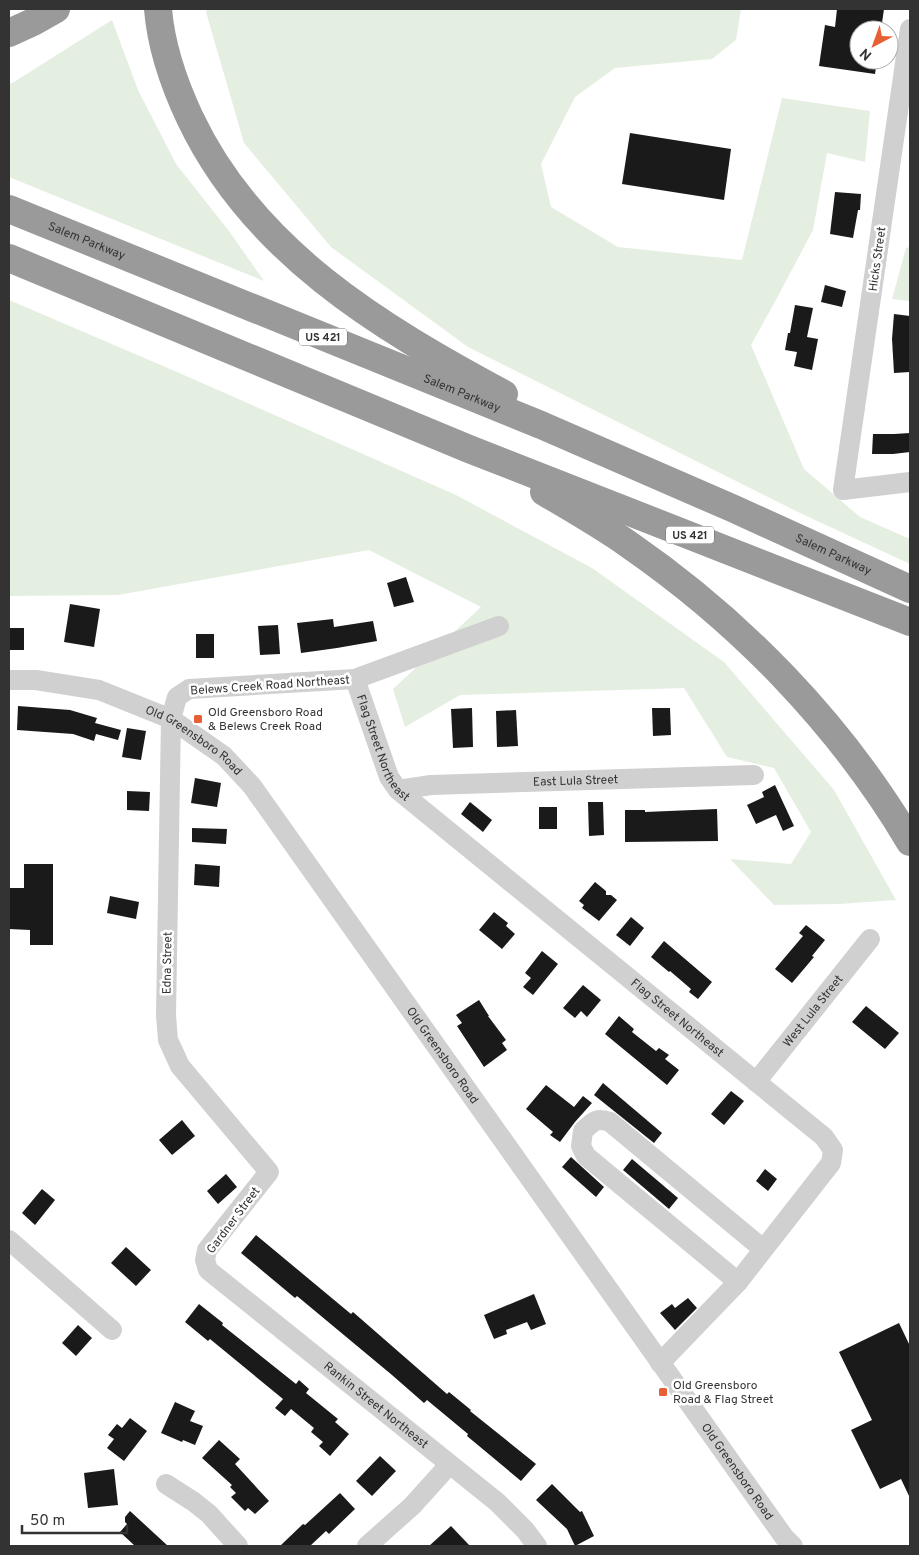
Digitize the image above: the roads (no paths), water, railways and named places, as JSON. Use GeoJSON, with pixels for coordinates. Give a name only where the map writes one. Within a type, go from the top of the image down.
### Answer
{"type":"FeatureCollection","features":[{"type":"Feature","properties":{"kind":"highway"},"geometry":{"type":"LineString","coordinates":[[9,33],[56,9]]}},
{"type":"Feature","properties":{"kind":"highway"},"geometry":{"type":"LineString","coordinates":[[158,9],[162,38],[176,85],[202,143],[234,192],[290,252],[335,290],[370,316],[399,334],[457,368],[637,466]]}},
{"type":"Feature","properties":{"kind":"highway","name":"Salem Parkway"},"geometry":{"type":"LineString","coordinates":[[9,210],[541,425],[637,466],[910,589]]}},
{"type":"Feature","properties":{"kind":"highway","name":"US 421"},"geometry":{"type":"LineString","coordinates":[[9,258],[469,449],[910,622]]}},
{"type":"Feature","properties":{"kind":"highway"},"geometry":{"type":"LineString","coordinates":[[469,449],[590,519],[628,544],[664,570],[734,628],[800,694],[833,733],[864,772],[910,842]]}},
{"type":"Feature","properties":{"kind":"street","name":"Hicks Street"},"geometry":{"type":"LineString","coordinates":[[910,29],[843,490],[910,482]]}},
{"type":"Feature","properties":{"kind":"street","name":"Belews Creek Road Northeast"},"geometry":{"type":"LineString","coordinates":[[171,720],[177,697],[189,689],[355,679],[499,626]]}},
{"type":"Feature","properties":{"kind":"street","name":"Flag Street Northeast"},"geometry":{"type":"LineString","coordinates":[[355,679],[389,777],[398,790],[824,1137],[833,1150],[831,1163],[738,1282],[660,1363]]}},
{"type":"Feature","properties":{"kind":"street","name":"Old Greensboro Road"},"geometry":{"type":"LineString","coordinates":[[9,680],[36,680],[99,690],[171,720],[224,756],[252,786],[660,1363],[784,1537],[793,1546]]}},
{"type":"Feature","properties":{"kind":"street","name":"Edna Street"},"geometry":{"type":"LineString","coordinates":[[171,720],[166,1015],[168,1040],[180,1066],[269,1172]]}},
{"type":"Feature","properties":{"kind":"street","name":"East Lula Street"},"geometry":{"type":"LineString","coordinates":[[398,790],[431,785],[754,775]]}},
{"type":"Feature","properties":{"kind":"street","name":"West Lula Street"},"geometry":{"type":"LineString","coordinates":[[756,1082],[870,939]]}},
{"type":"Feature","properties":{"kind":"street"},"geometry":{"type":"LineString","coordinates":[[738,1282],[586,1156],[580,1146],[583,1131],[594,1122],[602,1119],[610,1122],[763,1249]]}},
{"type":"Feature","properties":{"kind":"street","name":"Gardner Street"},"geometry":{"type":"LineString","coordinates":[[208,1270],[205,1260],[208,1250],[269,1172]]}},
{"type":"Feature","properties":{"kind":"street"},"geometry":{"type":"LineString","coordinates":[[9,1240],[112,1330]]}},
{"type":"Feature","properties":{"kind":"street","name":"Rankin Street Northeast"},"geometry":{"type":"LineString","coordinates":[[208,1270],[497,1502],[526,1530],[537,1546]]}},
{"type":"Feature","properties":{"kind":"street"},"geometry":{"type":"LineString","coordinates":[[367,1546],[412,1506],[449,1465]]}},
{"type":"Feature","properties":{"kind":"street"},"geometry":{"type":"LineString","coordinates":[[166,1484],[209,1514],[238,1546]]}},
{"type":"Feature","properties":{"kind":"place","name":"Old Greensboro Road & Belews Creek Road"},"geometry":{"type":"Point","coordinates":[198,719]}},
{"type":"Feature","properties":{"kind":"place","name":"Old Greensboro Road & Flag Street"},"geometry":{"type":"Point","coordinates":[663,1392]}}]}
